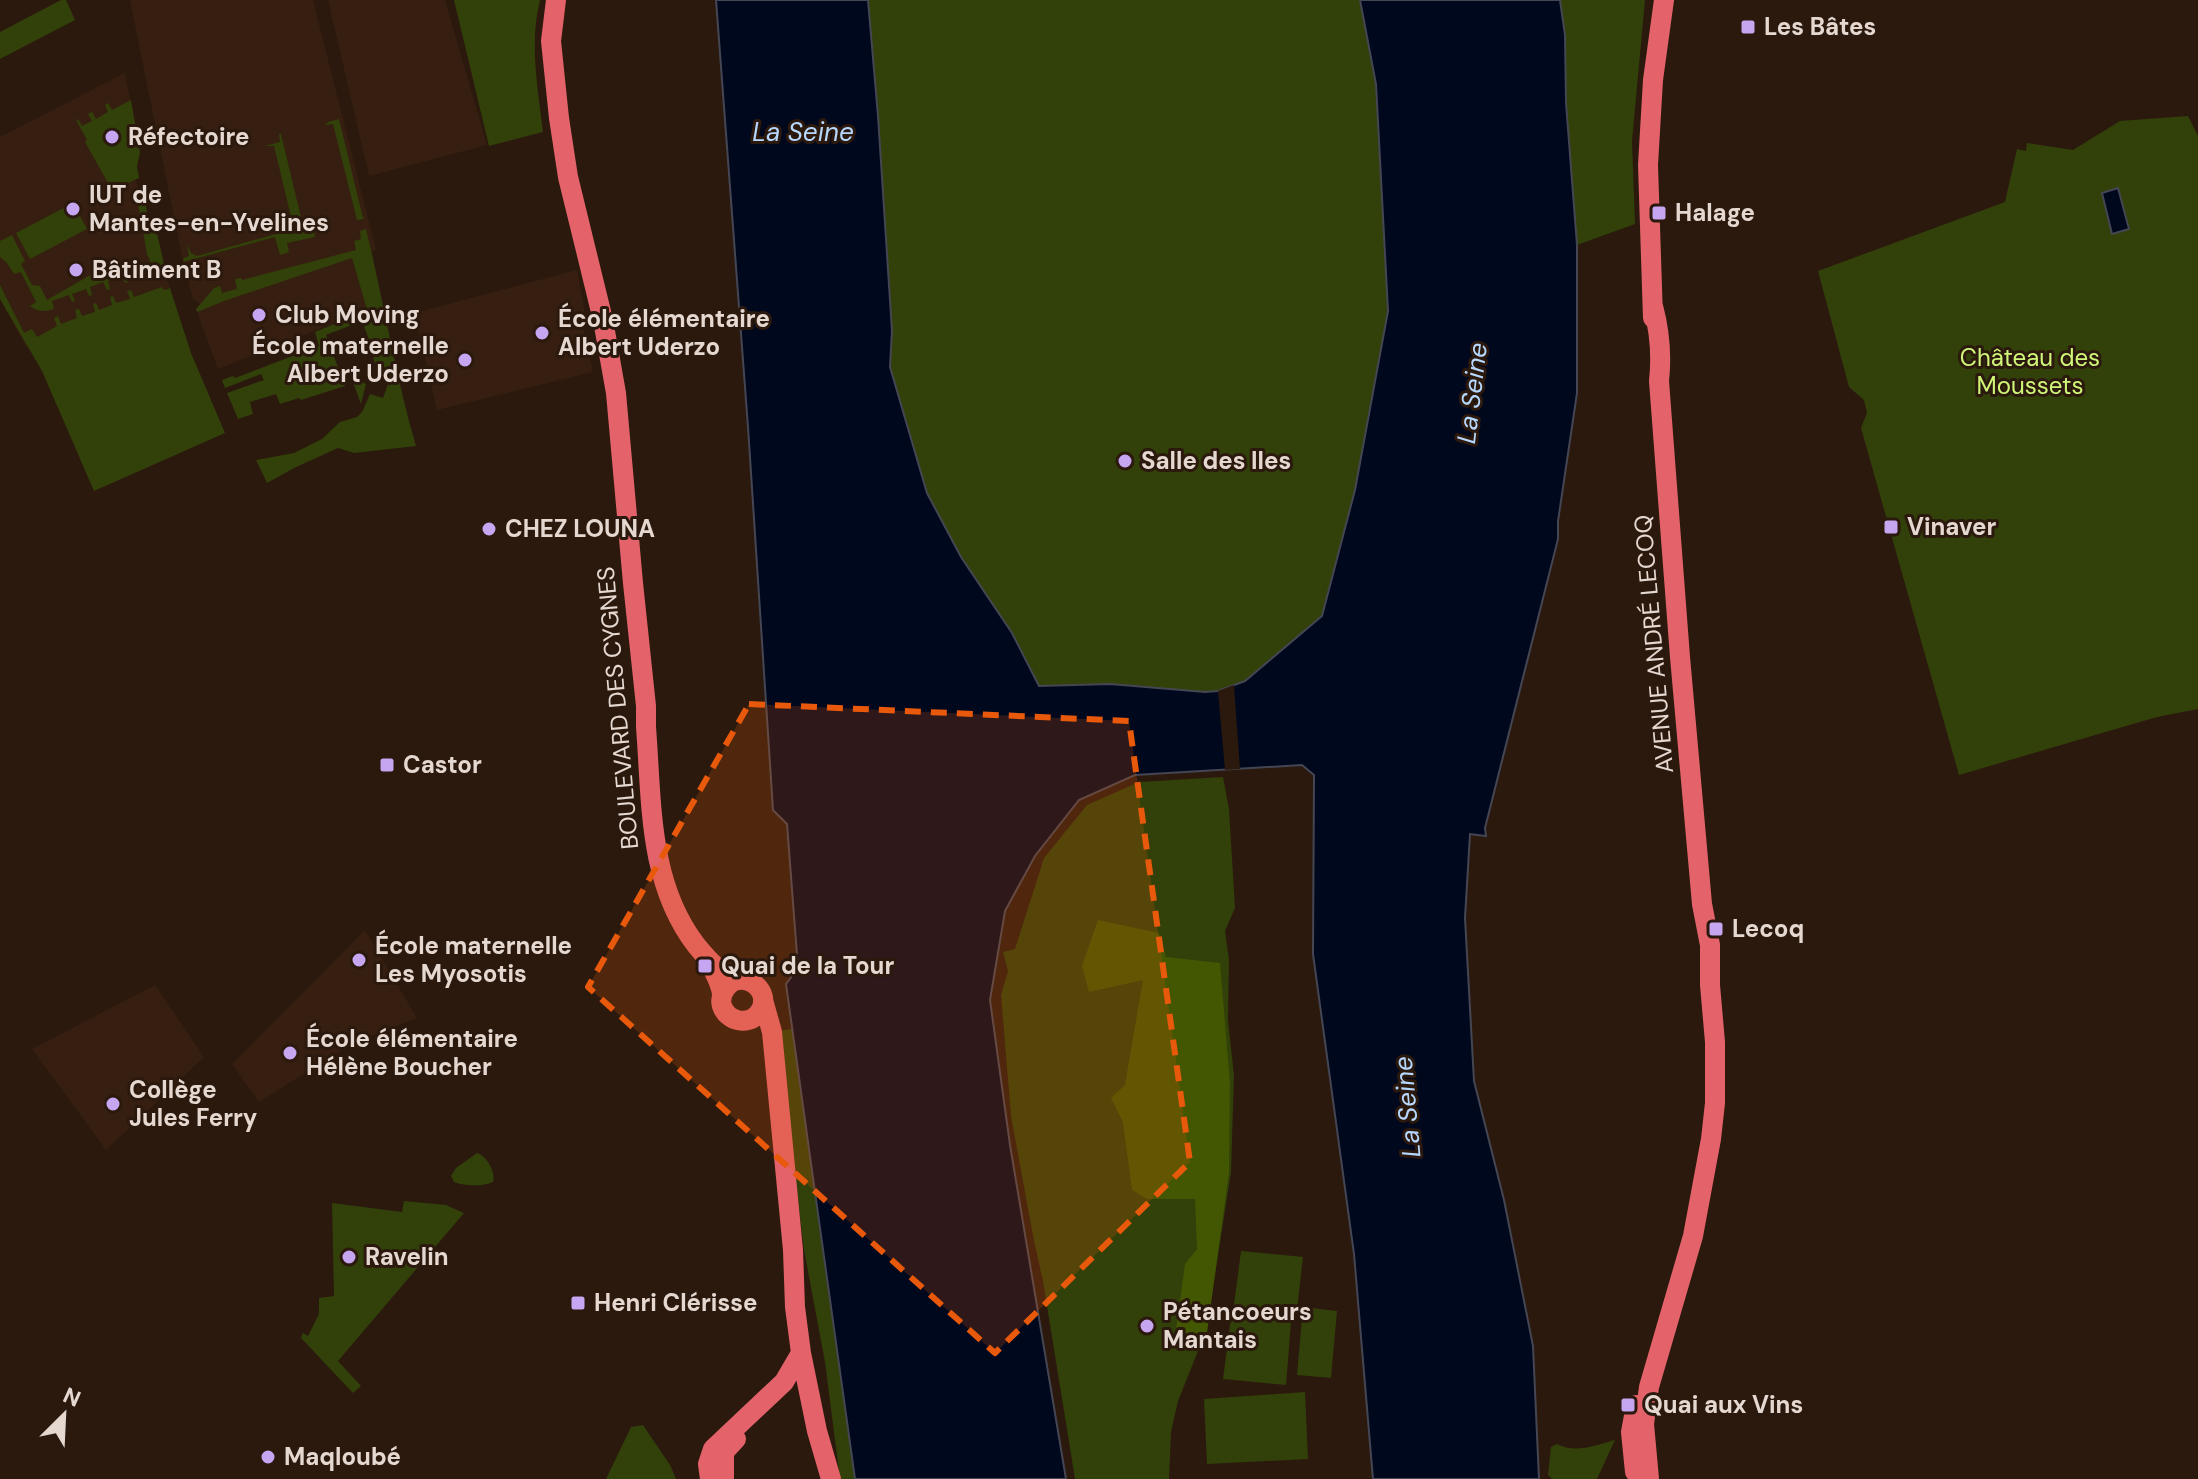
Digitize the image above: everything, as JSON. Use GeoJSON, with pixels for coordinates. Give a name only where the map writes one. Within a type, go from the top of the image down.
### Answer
{"type":"FeatureCollection","features":[{"type":"Feature","properties":{"kind":"main road","name":"AVENUE ANDRÉ LECOQ"},"geometry":{"type":"LineString","coordinates":[[1649,1479],[1645,1414],[1656,1357],[1693,1236],[1715,1103],[1710,945],[1702,904],[1681,672],[1659,381],[1662,358],[1653,306],[1649,250],[1648,165],[1653,80],[1664,0]]}},
{"type":"Feature","properties":{"kind":"main road","name":"BOULEVARD DES CYGNES"},"geometry":{"type":"LineString","coordinates":[[557,4],[551,41],[561,137],[570,187],[603,320],[616,393],[658,859],[669,899],[686,931],[709,961],[738,980]]}},
{"type":"Feature","properties":{"kind":"main road","name":"BOULEVARD DES CYGNES"},"geometry":{"type":"LineString","coordinates":[[709,961],[722,995]]}},
{"type":"Feature","properties":{"kind":"main road"},"geometry":{"type":"LineString","coordinates":[[772,1047],[762,1030],[727,1014],[722,1005],[722,995],[729,984],[738,980],[754,983],[760,991],[771,1026],[793,1250],[817,1431],[831,1479]]}},
{"type":"Feature","properties":{"kind":"main road"},"geometry":{"type":"LineString","coordinates":[[745,1021],[757,1015],[763,1000]]}},
{"type":"Feature","properties":{"kind":"main road"},"geometry":{"type":"LineString","coordinates":[[793,1250],[795,1307],[801,1353],[812,1385]]}},
{"type":"Feature","properties":{"kind":"main road"},"geometry":{"type":"LineString","coordinates":[[709,1472],[710,1455],[716,1446],[784,1382],[801,1353]]}},
{"type":"Feature","properties":{"kind":"main road","name":"AVENUE ANDRÉ LECOQ"},"geometry":{"type":"LineString","coordinates":[[1635,1479],[1632,1418],[1656,1357]]}},
{"type":"Feature","properties":{"kind":"main road"},"geometry":{"type":"LineString","coordinates":[[784,1382],[812,1385]]}},
{"type":"Feature","properties":{"kind":"main road"},"geometry":{"type":"LineString","coordinates":[[724,1479],[724,1455],[730,1445],[777,1399],[812,1385]]}},
{"type":"Feature","properties":{"kind":"highlighted area"},"geometry":{"type":"Polygon","coordinates":[[[749,704],[1129,721],[1190,1162],[995,1353],[588,987],[749,704]]]}},
{"type":"Feature","properties":{"kind":"shaded area"},"geometry":{"type":"Polygon","coordinates":[[[130,0],[313,0],[376,250],[352,258],[367,310],[218,369],[196,309],[200,304],[193,299],[183,262],[130,0]]]}},
{"type":"Feature","properties":{"kind":"shaded area"},"geometry":{"type":"Polygon","coordinates":[[[328,0],[445,0],[487,145],[369,176],[328,0]]]}},
{"type":"Feature","properties":{"kind":"shaded area","name":"IUT de Mantes-en-Yvelines"},"geometry":{"type":"Polygon","coordinates":[[[125,73],[140,152],[137,166],[139,178],[135,180],[145,201],[148,217],[155,225],[170,288],[64,328],[27,348],[0,299],[0,137],[125,73]]]}},
{"type":"Feature","properties":{"kind":"shaded area"},"geometry":{"type":"Polygon","coordinates":[[[577,270],[586,319],[582,321],[593,372],[437,410],[414,313],[577,270]]]}},
{"type":"Feature","properties":{"kind":"shaded area"},"geometry":{"type":"Polygon","coordinates":[[[365,930],[417,1018],[355,1042],[259,1102],[232,1064],[365,930]]]}},
{"type":"Feature","properties":{"kind":"shaded area","name":"Collège Jules Ferry"},"geometry":{"type":"Polygon","coordinates":[[[155,985],[204,1057],[106,1150],[32,1049],[155,985]]]}},
{"type":"Feature","properties":{"kind":"green space"},"geometry":{"type":"Polygon","coordinates":[[[66,0],[75,20],[0,59],[0,32],[66,0]]]}},
{"type":"Feature","properties":{"kind":"green space"},"geometry":{"type":"Polygon","coordinates":[[[454,0],[540,0],[535,49],[543,132],[489,146],[454,0]]]}},
{"type":"Feature","properties":{"kind":"green space"},"geometry":{"type":"Polygon","coordinates":[[[868,0],[1360,0],[1376,84],[1388,311],[1355,490],[1322,616],[1245,681],[1218,691],[1205,692],[1110,684],[1039,686],[1012,633],[961,557],[927,493],[890,367],[892,331],[868,0]]]}},
{"type":"Feature","properties":{"kind":"green space"},"geometry":{"type":"Polygon","coordinates":[[[1560,0],[1645,0],[1632,141],[1635,224],[1577,245],[1566,103],[1565,35],[1560,0]]]}},
{"type":"Feature","properties":{"kind":"green space"},"geometry":{"type":"Polygon","coordinates":[[[131,100],[140,152],[137,166],[139,178],[112,190],[76,120],[82,126],[92,121],[88,114],[92,112],[96,119],[108,112],[105,105],[108,103],[112,110],[131,100]]]}},
{"type":"Feature","properties":{"kind":"green space","name":"Château des Moussets"},"geometry":{"type":"Polygon","coordinates":[[[2188,116],[2198,136],[2198,709],[2157,717],[1959,775],[1861,428],[1867,413],[1864,400],[1849,387],[1818,271],[2005,202],[2017,149],[2026,151],[2027,143],[2073,150],[2120,121],[2188,116]]]}},
{"type":"Feature","properties":{"kind":"green space"},"geometry":{"type":"Polygon","coordinates":[[[339,119],[364,219],[357,220],[333,124],[325,125],[339,119]]]}},
{"type":"Feature","properties":{"kind":"green space"},"geometry":{"type":"Polygon","coordinates":[[[279,134],[305,234],[314,232],[315,237],[287,243],[289,252],[280,255],[275,237],[183,262],[189,256],[187,244],[191,253],[197,256],[294,229],[274,146],[265,146],[280,142],[279,134]]]}},
{"type":"Feature","properties":{"kind":"green space"},"geometry":{"type":"Polygon","coordinates":[[[145,201],[148,217],[155,225],[165,268],[156,272],[151,264],[137,268],[151,263],[138,204],[145,201]]]}},
{"type":"Feature","properties":{"kind":"green space"},"geometry":{"type":"Polygon","coordinates":[[[73,203],[87,229],[30,259],[16,233],[73,203]]]}},
{"type":"Feature","properties":{"kind":"green space"},"geometry":{"type":"Polygon","coordinates":[[[366,229],[416,446],[354,453],[338,448],[267,483],[256,460],[294,453],[322,439],[340,422],[357,417],[370,394],[383,398],[389,381],[380,377],[362,321],[326,335],[339,370],[355,364],[362,382],[366,384],[361,404],[350,374],[343,376],[345,386],[301,400],[280,404],[276,394],[250,402],[253,414],[238,419],[227,393],[264,380],[261,374],[225,388],[222,380],[235,378],[319,346],[315,332],[367,310],[352,258],[197,312],[196,309],[214,288],[220,286],[222,293],[237,289],[235,279],[242,280],[356,250],[354,241],[361,239],[360,231],[366,229]]]}},
{"type":"Feature","properties":{"kind":"green space"},"geometry":{"type":"Polygon","coordinates":[[[12,235],[25,261],[21,264],[32,285],[40,286],[47,300],[99,270],[110,270],[115,257],[128,282],[125,283],[122,276],[108,281],[110,289],[107,290],[103,282],[90,287],[92,295],[89,296],[86,289],[72,294],[75,301],[72,302],[69,295],[52,301],[54,309],[36,309],[30,306],[36,302],[21,272],[14,274],[0,257],[0,241],[12,235]]]}},
{"type":"Feature","properties":{"kind":"green space"},"geometry":{"type":"Polygon","coordinates":[[[0,285],[24,333],[32,329],[37,337],[57,326],[54,318],[58,316],[61,324],[77,318],[75,310],[79,309],[82,316],[95,312],[93,304],[96,303],[99,310],[112,305],[110,297],[113,296],[116,303],[130,299],[127,291],[131,290],[134,297],[162,287],[164,290],[170,288],[191,353],[225,433],[94,491],[42,371],[0,299],[0,285]]]}},
{"type":"Feature","properties":{"kind":"green space"},"geometry":{"type":"Polygon","coordinates":[[[1223,777],[1229,809],[1235,908],[1225,931],[1229,960],[1228,1020],[1234,1076],[1231,1172],[1209,1313],[1178,1401],[1171,1432],[1169,1479],[1075,1479],[1043,1281],[1011,1116],[1001,995],[1008,971],[1003,952],[1015,949],[1044,858],[1087,805],[1139,782],[1223,777]]]}},
{"type":"Feature","properties":{"kind":"green space"},"geometry":{"type":"Polygon","coordinates":[[[1098,920],[1159,933],[1166,957],[1220,963],[1230,1082],[1229,1172],[1207,1333],[1175,1337],[1185,1264],[1197,1249],[1195,1199],[1147,1199],[1132,1190],[1123,1122],[1111,1098],[1125,1085],[1143,980],[1089,992],[1082,966],[1098,920]]]}},
{"type":"Feature","properties":{"kind":"green space"},"geometry":{"type":"Polygon","coordinates":[[[797,1028],[856,1479],[840,1479],[825,1362],[804,1250],[778,1031],[797,1028]]]}},
{"type":"Feature","properties":{"kind":"green space"},"geometry":{"type":"Polygon","coordinates":[[[477,1153],[490,1165],[493,1182],[474,1185],[454,1182],[451,1176],[456,1168],[477,1153]]]}},
{"type":"Feature","properties":{"kind":"green space"},"geometry":{"type":"Polygon","coordinates":[[[404,1201],[446,1205],[464,1213],[338,1361],[361,1386],[353,1393],[301,1338],[303,1333],[308,1336],[319,1314],[319,1298],[334,1296],[332,1203],[402,1212],[404,1201]]]}},
{"type":"Feature","properties":{"kind":"green space"},"geometry":{"type":"Polygon","coordinates":[[[1241,1251],[1303,1257],[1296,1318],[1233,1312],[1241,1251]]]}},
{"type":"Feature","properties":{"kind":"green space"},"geometry":{"type":"Polygon","coordinates":[[[1303,1307],[1337,1311],[1331,1378],[1297,1375],[1303,1307]]]}},
{"type":"Feature","properties":{"kind":"green space"},"geometry":{"type":"Polygon","coordinates":[[[1231,1317],[1291,1322],[1286,1385],[1223,1379],[1231,1317]]]}},
{"type":"Feature","properties":{"kind":"green space"},"geometry":{"type":"Polygon","coordinates":[[[1305,1392],[1308,1459],[1207,1464],[1204,1399],[1305,1392]]]}},
{"type":"Feature","properties":{"kind":"green space"},"geometry":{"type":"Polygon","coordinates":[[[643,1425],[676,1479],[606,1479],[631,1427],[643,1425]]]}},
{"type":"Feature","properties":{"kind":"green space"},"geometry":{"type":"Polygon","coordinates":[[[1615,1440],[1597,1479],[1552,1479],[1548,1475],[1551,1447],[1557,1444],[1578,1448],[1615,1440]]]}},
{"type":"Feature","properties":{"kind":"water","name":"La Seine"},"geometry":{"type":"Polygon","coordinates":[[[716,0],[868,0],[892,331],[890,367],[927,493],[961,557],[1012,633],[1039,686],[1110,684],[1205,692],[1218,691],[1245,681],[1322,616],[1355,490],[1388,311],[1376,84],[1360,0],[1560,0],[1565,35],[1566,103],[1577,245],[1577,393],[1558,539],[1485,828],[1486,836],[1470,834],[1465,918],[1474,1081],[1504,1200],[1533,1346],[1539,1479],[1373,1479],[1354,1254],[1313,954],[1314,775],[1302,765],[1135,775],[1079,800],[1035,856],[1005,911],[990,1000],[1010,1145],[1066,1479],[855,1479],[786,984],[798,968],[787,824],[773,810],[716,0]]]}},
{"type":"Feature","properties":{"kind":"water"},"geometry":{"type":"Polygon","coordinates":[[[2118,188],[2129,229],[2112,234],[2102,193],[2118,188]]]}},
{"type":"Feature","properties":{"kind":"pier"},"geometry":{"type":"Polygon","coordinates":[[[1234,685],[1240,769],[1225,770],[1218,691],[1234,685]]]}},
{"type":"Feature","properties":{"kind":"place","name":"Les Bâtes"},"geometry":{"type":"Point","coordinates":[1748,27]}},
{"type":"Feature","properties":{"kind":"place","name":"Réfectoire"},"geometry":{"type":"Point","coordinates":[112,137]}},
{"type":"Feature","properties":{"kind":"place","name":"IUT de Mantes-en-Yvelines"},"geometry":{"type":"Point","coordinates":[73,209]}},
{"type":"Feature","properties":{"kind":"place","name":"Halage"},"geometry":{"type":"Point","coordinates":[1659,213]}},
{"type":"Feature","properties":{"kind":"place","name":"Bâtiment B"},"geometry":{"type":"Point","coordinates":[76,270]}},
{"type":"Feature","properties":{"kind":"place","name":"Club Moving"},"geometry":{"type":"Point","coordinates":[259,315]}},
{"type":"Feature","properties":{"kind":"place","name":"École élémentaire Albert Uderzo"},"geometry":{"type":"Point","coordinates":[542,333]}},
{"type":"Feature","properties":{"kind":"place","name":"École maternelle Albert Uderzo"},"geometry":{"type":"Point","coordinates":[465,360]}},
{"type":"Feature","properties":{"kind":"place","name":"Salle des Iles"},"geometry":{"type":"Point","coordinates":[1125,461]}},
{"type":"Feature","properties":{"kind":"place","name":"Vinaver"},"geometry":{"type":"Point","coordinates":[1891,527]}},
{"type":"Feature","properties":{"kind":"place","name":"CHEZ LOUNA"},"geometry":{"type":"Point","coordinates":[489,529]}},
{"type":"Feature","properties":{"kind":"place","name":"Castor"},"geometry":{"type":"Point","coordinates":[387,765]}},
{"type":"Feature","properties":{"kind":"place","name":"Lecoq"},"geometry":{"type":"Point","coordinates":[1716,929]}},
{"type":"Feature","properties":{"kind":"place","name":"École maternelle Les Myosotis"},"geometry":{"type":"Point","coordinates":[359,960]}},
{"type":"Feature","properties":{"kind":"place","name":"Quai de la Tour"},"geometry":{"type":"Point","coordinates":[705,966]}},
{"type":"Feature","properties":{"kind":"place","name":"École élémentaire Hélène Boucher"},"geometry":{"type":"Point","coordinates":[290,1053]}},
{"type":"Feature","properties":{"kind":"place","name":"Collège Jules Ferry"},"geometry":{"type":"Point","coordinates":[113,1104]}},
{"type":"Feature","properties":{"kind":"place","name":"Ravelin"},"geometry":{"type":"Point","coordinates":[349,1257]}},
{"type":"Feature","properties":{"kind":"place","name":"Henri Clérisse"},"geometry":{"type":"Point","coordinates":[578,1303]}},
{"type":"Feature","properties":{"kind":"place","name":"Pétancoeurs Mantais"},"geometry":{"type":"Point","coordinates":[1147,1326]}},
{"type":"Feature","properties":{"kind":"place","name":"Quai aux Vins"},"geometry":{"type":"Point","coordinates":[1628,1405]}},
{"type":"Feature","properties":{"kind":"place","name":"Maqloubé"},"geometry":{"type":"Point","coordinates":[268,1457]}}]}
